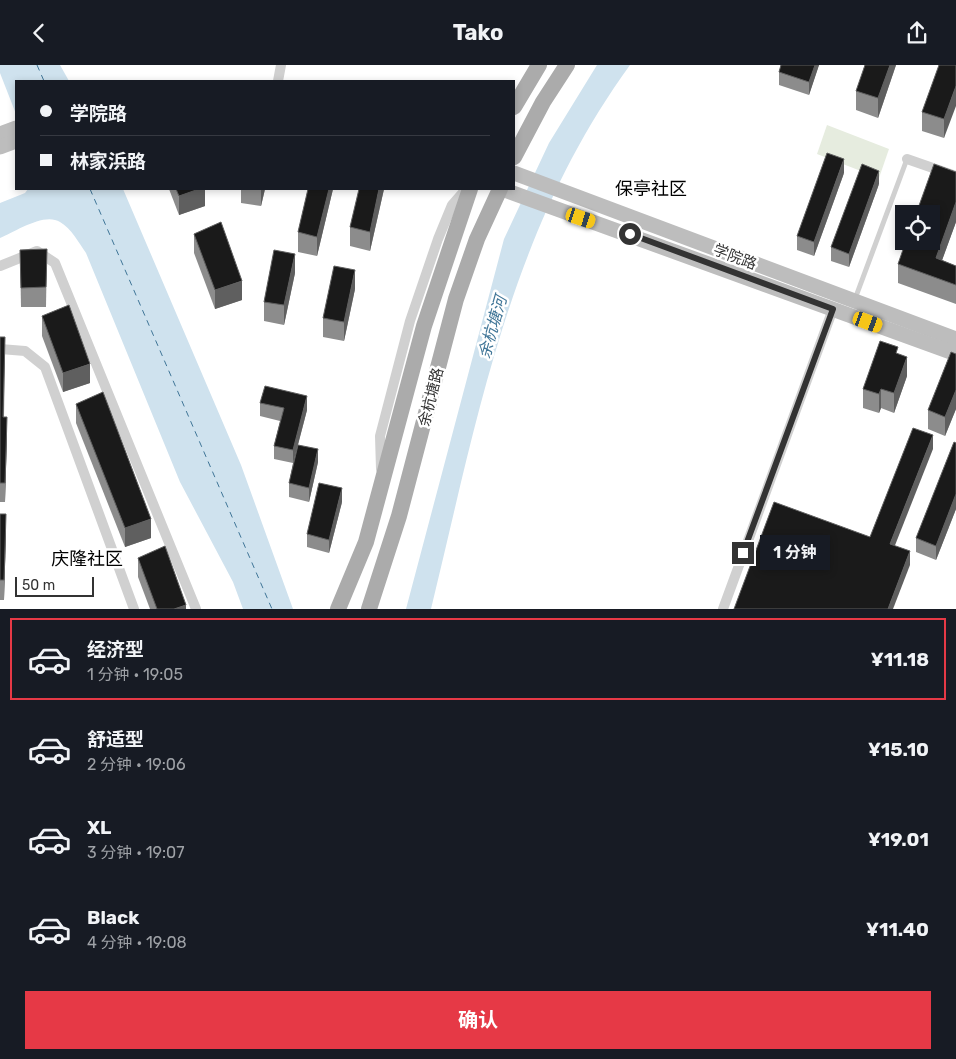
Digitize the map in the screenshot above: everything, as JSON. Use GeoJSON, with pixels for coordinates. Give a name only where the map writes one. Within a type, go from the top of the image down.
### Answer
{"type":"FeatureCollection","features":[{"type":"Feature","properties":{"kind":"main road"},"geometry":{"type":"LineString","coordinates":[[515,105],[539,65]]}},
{"type":"Feature","properties":{"kind":"main road"},"geometry":{"type":"LineString","coordinates":[[515,155],[543,102],[567,65]]}},
{"type":"Feature","properties":{"kind":"main road"},"geometry":{"type":"LineString","coordinates":[[0,134],[15,128]]}},
{"type":"Feature","properties":{"kind":"main road"},"geometry":{"type":"LineString","coordinates":[[0,147],[15,141]]}},
{"type":"Feature","properties":{"kind":"main road","name":"学院路"},"geometry":{"type":"LineString","coordinates":[[515,173],[956,339]]}},
{"type":"Feature","properties":{"kind":"main road","name":"余杭塘路"},"geometry":{"type":"LineString","coordinates":[[338,609],[366,542],[424,326],[470,190]]}},
{"type":"Feature","properties":{"kind":"main road","name":"余杭塘路"},"geometry":{"type":"LineString","coordinates":[[369,609],[404,498],[456,299],[477,239],[501,190]]}},
{"type":"Feature","properties":{"kind":"main road","name":"学院路"},"geometry":{"type":"LineString","coordinates":[[504,190],[956,354]]}},
{"type":"Feature","properties":{"kind":"street"},"geometry":{"type":"LineString","coordinates":[[278,80],[281,65]]}},
{"type":"Feature","properties":{"kind":"street"},"geometry":{"type":"LineString","coordinates":[[908,159],[956,175]]}},
{"type":"Feature","properties":{"kind":"street"},"geometry":{"type":"LineString","coordinates":[[381,487],[380,436],[410,321],[438,239],[452,205],[465,190]]}},
{"type":"Feature","properties":{"kind":"street"},"geometry":{"type":"LineString","coordinates":[[0,266],[38,251],[55,263],[196,609]]}},
{"type":"Feature","properties":{"kind":"street"},"geometry":{"type":"LineString","coordinates":[[723,609],[833,309]]}},
{"type":"Feature","properties":{"kind":"street"},"geometry":{"type":"LineString","coordinates":[[0,349],[26,351],[45,367],[134,609]]}},
{"type":"Feature","properties":{"kind":"lane"},"geometry":{"type":"LineString","coordinates":[[854,302],[908,159]]}},
{"type":"Feature","properties":{"kind":"shaded area"},"geometry":{"type":"Polygon","coordinates":[[[827,125],[889,149],[879,178],[817,154],[827,125]]]}},
{"type":"Feature","properties":{"kind":"water"},"geometry":{"type":"Polygon","coordinates":[[[0,65],[60,65],[68,80],[15,80],[15,111],[0,73],[0,65]]]}},
{"type":"Feature","properties":{"kind":"water","name":"余杭塘河"},"geometry":{"type":"Polygon","coordinates":[[[597,65],[630,65],[589,128],[555,192],[527,259],[503,327],[483,396],[431,609],[406,609],[504,239],[549,143],[597,65]]]}},
{"type":"Feature","properties":{"kind":"water"},"geometry":{"type":"Polygon","coordinates":[[[27,190],[123,190],[241,465],[293,609],[243,609],[233,582],[180,482],[86,253],[71,232],[60,222],[46,219],[0,238],[0,203],[25,193],[27,190]]]}},
{"type":"Feature","properties":{"kind":"building"},"geometry":{"type":"Polygon","coordinates":[[[781,65],[815,65],[809,82],[779,72],[781,65]]]}},
{"type":"Feature","properties":{"kind":"building"},"geometry":{"type":"Polygon","coordinates":[[[865,65],[890,65],[878,98],[856,91],[865,65]]]}},
{"type":"Feature","properties":{"kind":"building"},"geometry":{"type":"Polygon","coordinates":[[[939,65],[956,65],[956,86],[944,119],[922,112],[939,65]]]}},
{"type":"Feature","properties":{"kind":"building"},"geometry":{"type":"Polygon","coordinates":[[[827,153],[844,159],[814,242],[797,236],[827,153]]]}},
{"type":"Feature","properties":{"kind":"building"},"geometry":{"type":"Polygon","coordinates":[[[862,164],[879,171],[849,254],[831,247],[862,164]]]}},
{"type":"Feature","properties":{"kind":"building"},"geometry":{"type":"Polygon","coordinates":[[[934,164],[956,172],[956,202],[940,247],[940,205],[919,205],[934,164]]]}},
{"type":"Feature","properties":{"kind":"building"},"geometry":{"type":"Polygon","coordinates":[[[176,190],[196,190],[179,196],[176,190]]]}},
{"type":"Feature","properties":{"kind":"building"},"geometry":{"type":"Polygon","coordinates":[[[308,190],[329,190],[317,237],[298,232],[308,190]]]}},
{"type":"Feature","properties":{"kind":"building"},"geometry":{"type":"Polygon","coordinates":[[[359,190],[379,190],[370,232],[350,227],[359,190]]]}},
{"type":"Feature","properties":{"kind":"building"},"geometry":{"type":"Polygon","coordinates":[[[221,222],[242,281],[215,290],[194,234],[221,222]]]}},
{"type":"Feature","properties":{"kind":"building"},"geometry":{"type":"Polygon","coordinates":[[[47,249],[46,287],[21,288],[20,250],[47,249]]]}},
{"type":"Feature","properties":{"kind":"building"},"geometry":{"type":"Polygon","coordinates":[[[274,250],[295,254],[284,305],[264,302],[274,250]]]}},
{"type":"Feature","properties":{"kind":"building"},"geometry":{"type":"Polygon","coordinates":[[[903,250],[939,250],[936,258],[956,266],[956,285],[898,264],[903,250]]]}},
{"type":"Feature","properties":{"kind":"building"},"geometry":{"type":"Polygon","coordinates":[[[334,266],[355,270],[344,322],[323,318],[334,266]]]}},
{"type":"Feature","properties":{"kind":"building"},"geometry":{"type":"Polygon","coordinates":[[[69,305],[90,364],[63,373],[42,316],[69,305]]]}},
{"type":"Feature","properties":{"kind":"building"},"geometry":{"type":"Polygon","coordinates":[[[0,337],[5,337],[3,417],[7,417],[5,483],[0,483],[0,337]]]}},
{"type":"Feature","properties":{"kind":"building"},"geometry":{"type":"Polygon","coordinates":[[[880,341],[898,347],[896,353],[907,357],[894,393],[881,389],[879,394],[863,389],[880,341]]]}},
{"type":"Feature","properties":{"kind":"building"},"geometry":{"type":"Polygon","coordinates":[[[951,352],[956,354],[956,390],[945,417],[928,410],[951,352]]]}},
{"type":"Feature","properties":{"kind":"building"},"geometry":{"type":"Polygon","coordinates":[[[265,386],[307,396],[293,450],[274,446],[284,408],[260,403],[265,386]]]}},
{"type":"Feature","properties":{"kind":"building"},"geometry":{"type":"Polygon","coordinates":[[[103,392],[151,519],[125,528],[76,404],[103,392]]]}},
{"type":"Feature","properties":{"kind":"building"},"geometry":{"type":"Polygon","coordinates":[[[913,428],[933,435],[890,544],[910,551],[888,609],[734,609],[774,502],[870,537],[913,428]]]}},
{"type":"Feature","properties":{"kind":"building"},"geometry":{"type":"Polygon","coordinates":[[[954,442],[956,443],[956,494],[936,546],[916,538],[954,442]]]}},
{"type":"Feature","properties":{"kind":"building"},"geometry":{"type":"Polygon","coordinates":[[[298,445],[318,449],[309,488],[289,483],[298,445]]]}},
{"type":"Feature","properties":{"kind":"building"},"geometry":{"type":"Polygon","coordinates":[[[319,483],[342,488],[329,540],[307,534],[319,483]]]}},
{"type":"Feature","properties":{"kind":"building"},"geometry":{"type":"Polygon","coordinates":[[[0,514],[6,514],[4,580],[0,580],[0,514]]]}},
{"type":"Feature","properties":{"kind":"building"},"geometry":{"type":"Polygon","coordinates":[[[165,546],[186,605],[174,609],[157,609],[138,558],[165,546]]]}},
{"type":"Feature","properties":{"kind":"ferry route"},"geometry":{"type":"LineString","coordinates":[[37,65],[44,80]]}},
{"type":"Feature","properties":{"kind":"ferry route"},"geometry":{"type":"LineString","coordinates":[[90,190],[272,609]]}},
{"type":"Feature","properties":{"kind":"district","name":"保亭社区"},"geometry":{"type":"Point","coordinates":[651,189]}},
{"type":"Feature","properties":{"kind":"district","name":"庆隆社区"},"geometry":{"type":"Point","coordinates":[87,559]}},
{"type":"Feature","properties":{"kind":"route"},"geometry":{"type":"LineString","coordinates":[[630,234],[833,309],[743,553]]}}]}
